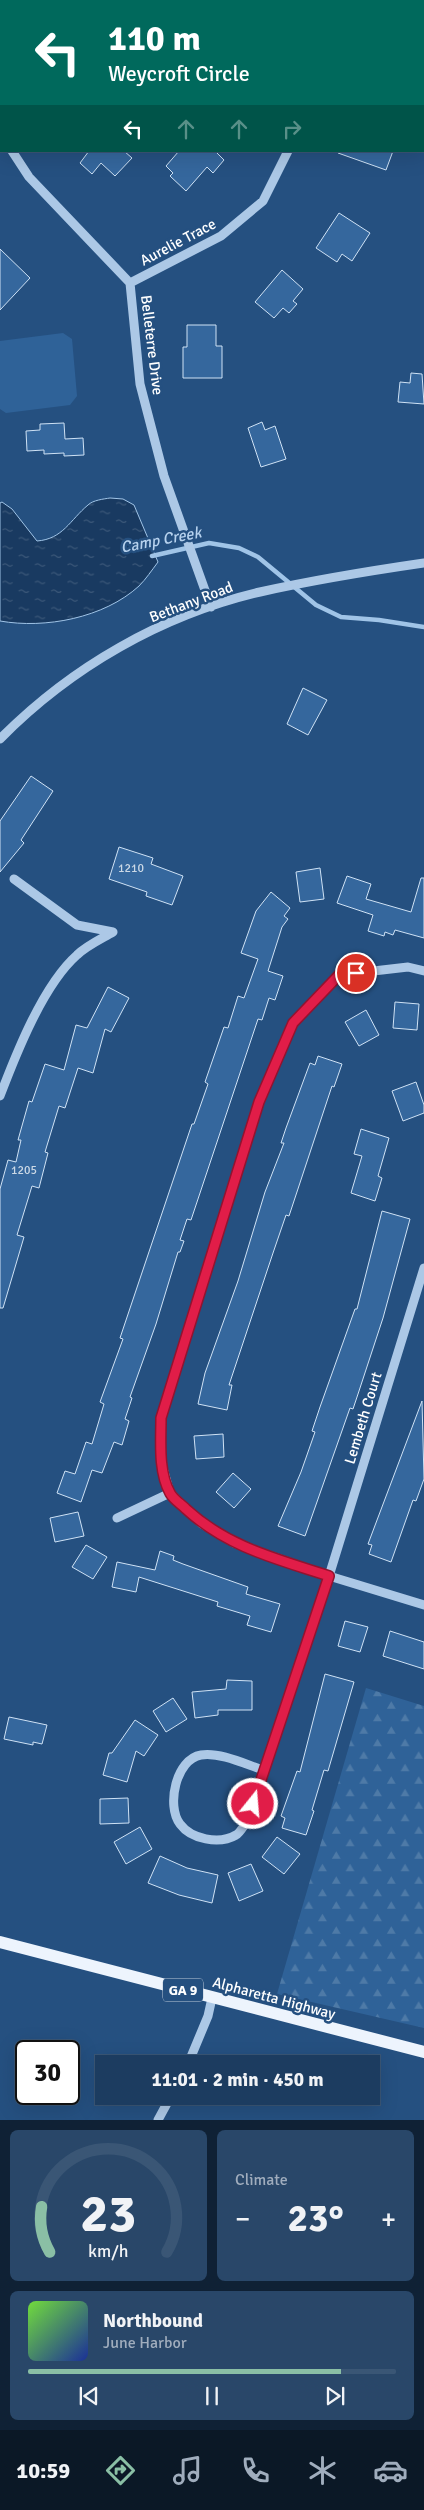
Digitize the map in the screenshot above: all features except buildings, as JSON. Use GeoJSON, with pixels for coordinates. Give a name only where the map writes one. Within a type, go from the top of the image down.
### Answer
{"type":"FeatureCollection","features":[{"type":"Feature","properties":{"kind":"main road","name":"Alpharetta Highway"},"geometry":{"type":"LineString","coordinates":[[0,1942],[424,2052]]}},
{"type":"Feature","properties":{"kind":"street","name":"Belleterre Drive"},"geometry":{"type":"LineString","coordinates":[[13,152],[28,177],[130,284],[140,384],[164,476],[211,608]]}},
{"type":"Feature","properties":{"kind":"street","name":"Aurelie Trace"},"geometry":{"type":"LineString","coordinates":[[130,284],[221,236],[263,201],[288,152]]}},
{"type":"Feature","properties":{"kind":"street","name":"Bethany Road"},"geometry":{"type":"LineString","coordinates":[[0,739],[66,680],[110,652],[170,623],[260,592],[424,563]]}},
{"type":"Feature","properties":{"kind":"street"},"geometry":{"type":"LineString","coordinates":[[0,1096],[13,1061],[46,993],[77,955],[113,932],[77,925],[14,879]]}},
{"type":"Feature","properties":{"kind":"street"},"geometry":{"type":"LineString","coordinates":[[424,971],[408,967],[339,975],[293,1023],[259,1102],[161,1418],[161,1461],[170,1493],[202,1524],[234,1543],[329,1576],[424,1605]]}},
{"type":"Feature","properties":{"kind":"street","name":"Lembeth Court"},"geometry":{"type":"LineString","coordinates":[[263,1770],[329,1576],[424,1268]]}},
{"type":"Feature","properties":{"kind":"street"},"geometry":{"type":"LineString","coordinates":[[117,1518],[170,1493]]}},
{"type":"Feature","properties":{"kind":"street"},"geometry":{"type":"LineString","coordinates":[[211,1754],[263,1770],[248,1820],[236,1835],[216,1841],[196,1836],[180,1824],[174,1808],[176,1786],[184,1766],[198,1755],[211,1754]]}},
{"type":"Feature","properties":{"kind":"street"},"geometry":{"type":"LineString","coordinates":[[192,2055],[208,2016],[212,1998]]}},
{"type":"Feature","properties":{"kind":"street"},"geometry":{"type":"LineString","coordinates":[[158,2120],[166,2105]]}},
{"type":"Feature","properties":{"kind":"green space"},"geometry":{"type":"Polygon","coordinates":[[[63,333],[72,339],[77,396],[70,405],[6,413],[0,409],[0,341],[63,333]]]}},
{"type":"Feature","properties":{"kind":"green space"},"geometry":{"type":"Polygon","coordinates":[[[366,1688],[424,1706],[424,2028],[277,1994],[366,1688]]]}},
{"type":"Feature","properties":{"kind":"water"},"geometry":{"type":"Polygon","coordinates":[[[110,498],[123,499],[134,505],[158,562],[142,583],[125,597],[92,613],[55,622],[17,623],[0,621],[0,503],[2,502],[12,509],[37,541],[60,533],[90,503],[110,498]]]}},
{"type":"Feature","properties":{"kind":"waterway","name":"Camp Creek"},"geometry":{"type":"LineString","coordinates":[[152,556],[209,543],[239,548],[258,557],[316,605],[341,617],[379,620],[424,627]]}},
{"type":"Feature","properties":{"kind":"route"},"geometry":{"type":"LineString","coordinates":[[253,1804],[329,1576],[234,1543],[202,1524],[170,1493],[161,1461],[161,1418],[194,1305],[259,1102],[293,1023],[339,975],[356,973]]}}]}
